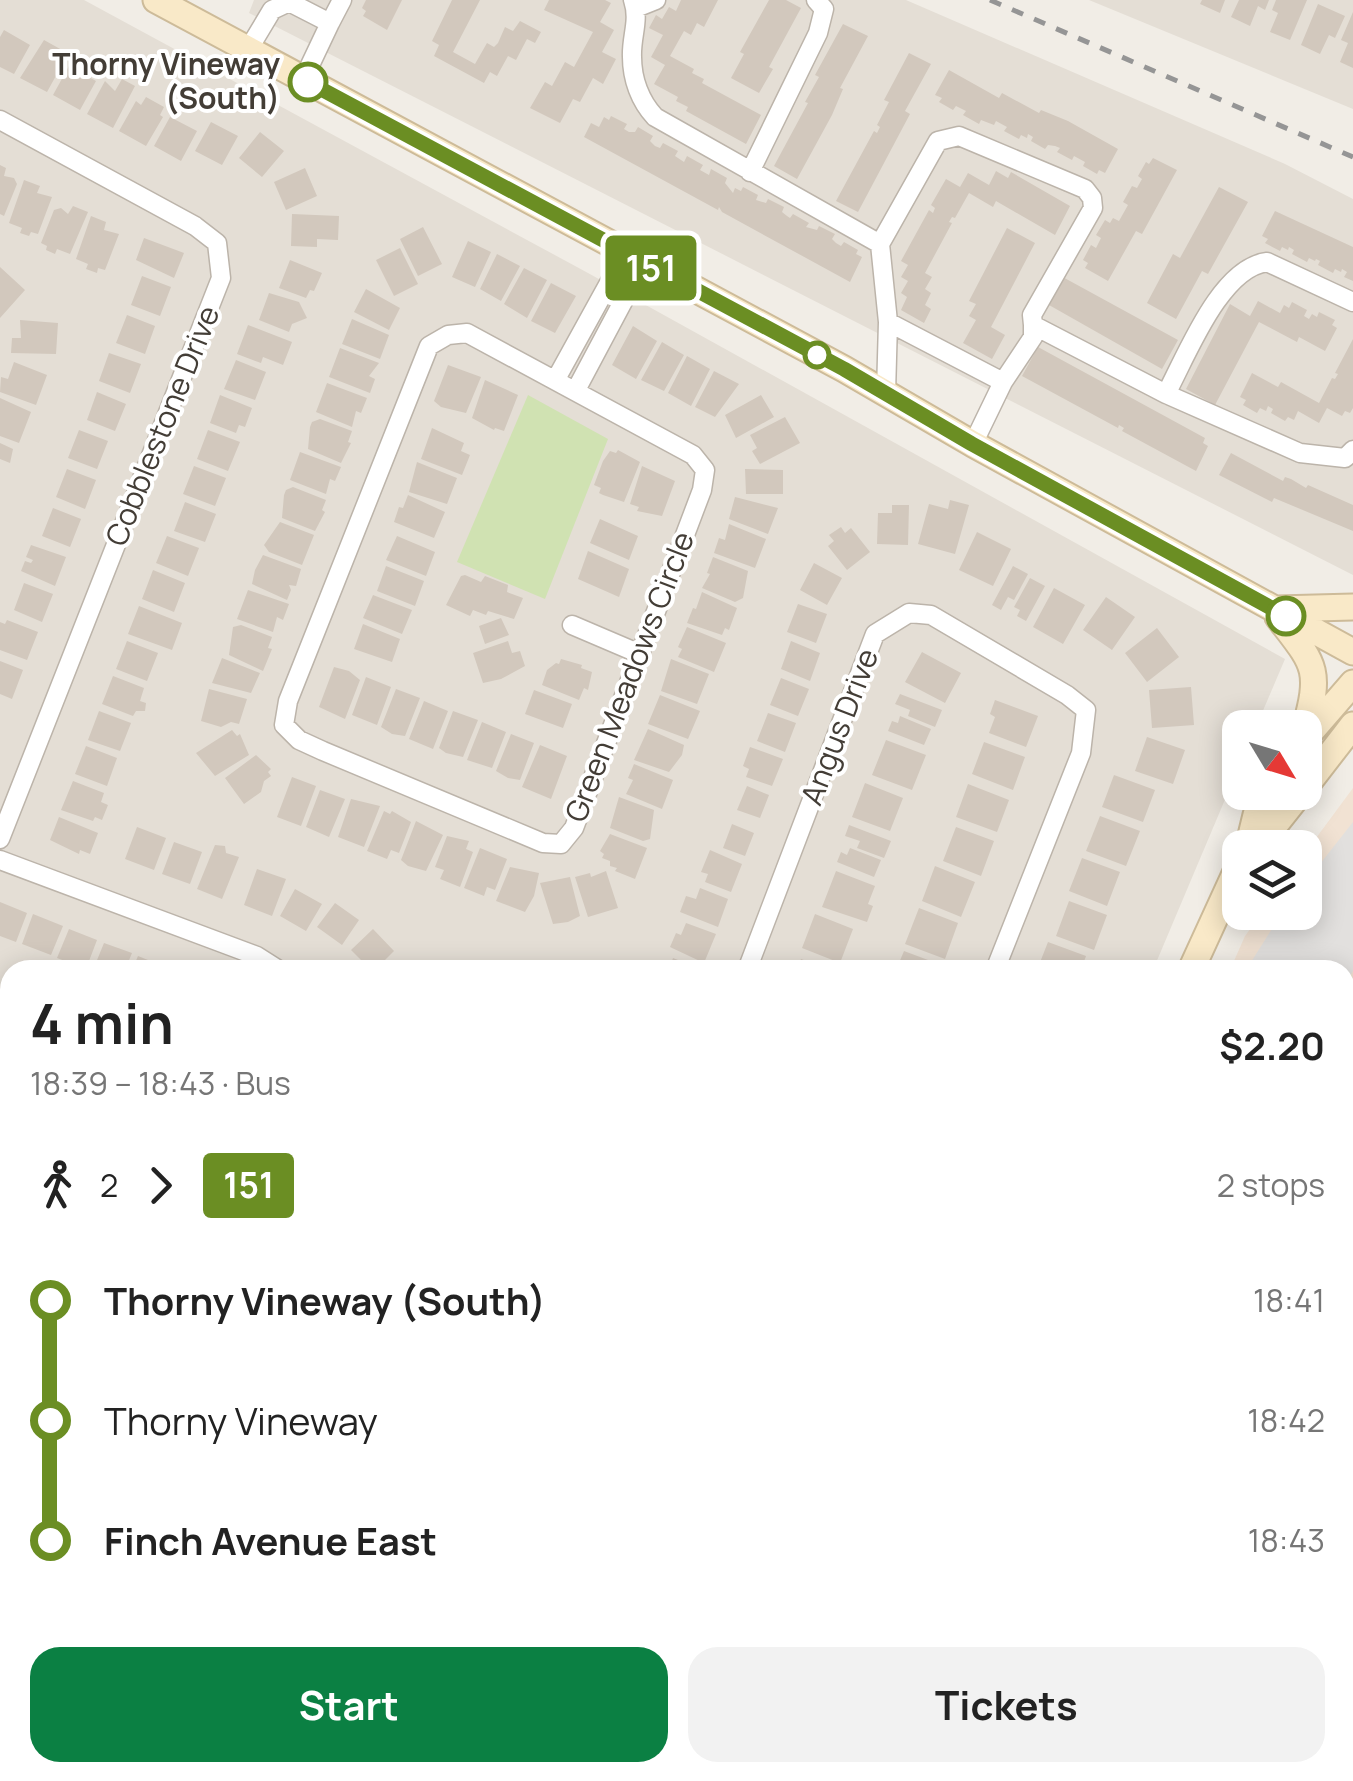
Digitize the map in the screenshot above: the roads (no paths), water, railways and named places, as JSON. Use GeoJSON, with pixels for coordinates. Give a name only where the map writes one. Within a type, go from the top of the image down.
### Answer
{"type":"FeatureCollection","features":[{"type":"Feature","properties":{"kind":"main road"},"geometry":{"type":"LineString","coordinates":[[156,0],[886,393],[1353,652]]}},
{"type":"Feature","properties":{"kind":"main road"},"geometry":{"type":"LineString","coordinates":[[1272,609],[1353,607]]}},
{"type":"Feature","properties":{"kind":"main road"},"geometry":{"type":"LineString","coordinates":[[1272,609],[1313,666],[1315,692],[1310,710]]}},
{"type":"Feature","properties":{"kind":"main road"},"geometry":{"type":"LineString","coordinates":[[1322,719],[1353,683]]}},
{"type":"Feature","properties":{"kind":"main road"},"geometry":{"type":"LineString","coordinates":[[1322,764],[1353,725]]}},
{"type":"Feature","properties":{"kind":"main road"},"geometry":{"type":"LineString","coordinates":[[1326,758],[1353,741]]}},
{"type":"Feature","properties":{"kind":"main road"},"geometry":{"type":"LineString","coordinates":[[1268,830],[1287,810]]}},
{"type":"Feature","properties":{"kind":"main road"},"geometry":{"type":"LineString","coordinates":[[1196,960],[1222,903]]}},
{"type":"Feature","properties":{"kind":"street"},"geometry":{"type":"LineString","coordinates":[[303,80],[342,0]]}},
{"type":"Feature","properties":{"kind":"street"},"geometry":{"type":"LineString","coordinates":[[656,0],[634,4],[638,20],[632,58],[640,101],[655,117],[880,244]]}},
{"type":"Feature","properties":{"kind":"street"},"geometry":{"type":"LineString","coordinates":[[750,172],[818,32],[824,9],[816,0]]}},
{"type":"Feature","properties":{"kind":"street"},"geometry":{"type":"LineString","coordinates":[[248,50],[272,10],[288,2],[330,23]]}},
{"type":"Feature","properties":{"kind":"street","name":"Cobblestone Drive"},"geometry":{"type":"LineString","coordinates":[[0,120],[196,226],[217,242],[221,278],[0,840]]}},
{"type":"Feature","properties":{"kind":"street"},"geometry":{"type":"LineString","coordinates":[[886,393],[888,322],[880,244],[938,140],[959,136],[1085,189],[1093,208],[1032,315],[1033,337],[1003,382],[972,444]]}},
{"type":"Feature","properties":{"kind":"street"},"geometry":{"type":"LineString","coordinates":[[556,379],[634,259]]}},
{"type":"Feature","properties":{"kind":"street"},"geometry":{"type":"LineString","coordinates":[[576,390],[634,259]]}},
{"type":"Feature","properties":{"kind":"street"},"geometry":{"type":"LineString","coordinates":[[1166,394],[1222,292],[1252,264],[1267,262],[1353,302]]}},
{"type":"Feature","properties":{"kind":"street"},"geometry":{"type":"LineString","coordinates":[[888,322],[1003,382]]}},
{"type":"Feature","properties":{"kind":"street"},"geometry":{"type":"LineString","coordinates":[[1033,326],[1166,394],[1300,453],[1345,458],[1353,450]]}},
{"type":"Feature","properties":{"kind":"street","name":"Green Meadows Circle"},"geometry":{"type":"LineString","coordinates":[[468,332],[576,390],[693,455],[705,470],[702,490],[574,828],[561,844],[542,843],[300,740],[284,725],[288,702],[429,346],[448,335],[468,332]]}},
{"type":"Feature","properties":{"kind":"street","name":"Angus Drive"},"geometry":{"type":"LineString","coordinates":[[751,960],[875,634],[909,613],[931,616],[1086,710],[1080,753],[999,960]]}},
{"type":"Feature","properties":{"kind":"street"},"geometry":{"type":"LineString","coordinates":[[572,624],[640,654]]}},
{"type":"Feature","properties":{"kind":"street"},"geometry":{"type":"LineString","coordinates":[[0,860],[263,960]]}},
{"type":"Feature","properties":{"kind":"railway"},"geometry":{"type":"LineString","coordinates":[[990,0],[1353,157]]}},
{"type":"Feature","properties":{"kind":"place","name":"Thorny Vineway (South)"},"geometry":{"type":"Point","coordinates":[308,82]}}]}
